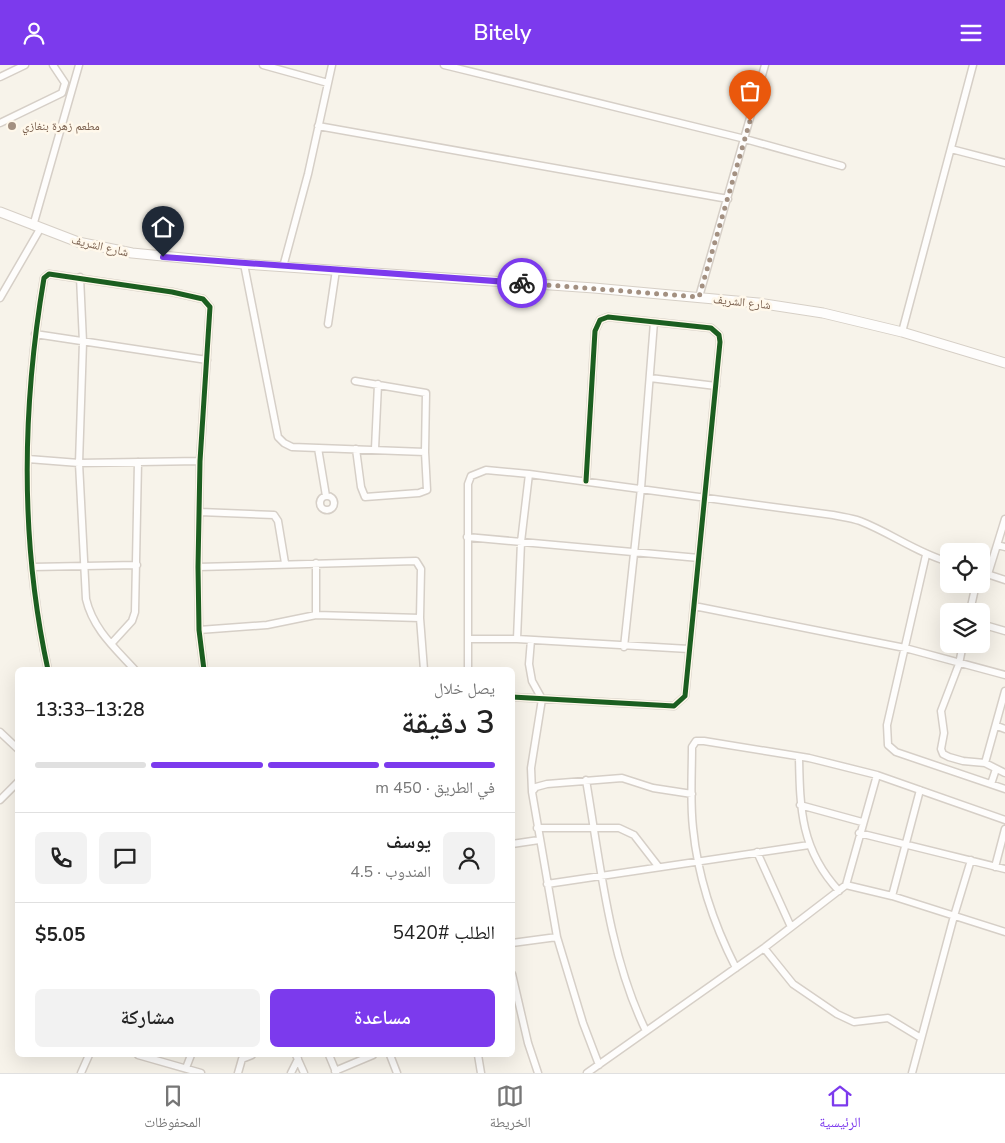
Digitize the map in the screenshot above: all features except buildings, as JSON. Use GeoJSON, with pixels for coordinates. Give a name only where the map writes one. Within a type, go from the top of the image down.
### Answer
{"type":"FeatureCollection","features":[{"type":"Feature","properties":{"kind":"main road","name":"شارع الشريف"},"geometry":{"type":"LineString","coordinates":[[0,212],[36,228],[78,242],[132,253],[244,264],[699,297],[823,313],[902,332],[1005,363]]}},
{"type":"Feature","properties":{"kind":"street"},"geometry":{"type":"LineString","coordinates":[[0,77],[25,65]]}},
{"type":"Feature","properties":{"kind":"street"},"geometry":{"type":"LineString","coordinates":[[0,123],[62,93],[65,83],[53,65]]}},
{"type":"Feature","properties":{"kind":"street"},"geometry":{"type":"LineString","coordinates":[[0,298],[36,228],[79,65]]}},
{"type":"Feature","properties":{"kind":"street"},"geometry":{"type":"LineString","coordinates":[[262,65],[328,83]]}},
{"type":"Feature","properties":{"kind":"street"},"geometry":{"type":"LineString","coordinates":[[283,267],[332,65]]}},
{"type":"Feature","properties":{"kind":"street"},"geometry":{"type":"LineString","coordinates":[[444,65],[745,139],[842,166]]}},
{"type":"Feature","properties":{"kind":"street"},"geometry":{"type":"LineString","coordinates":[[699,297],[765,65]]}},
{"type":"Feature","properties":{"kind":"street"},"geometry":{"type":"LineString","coordinates":[[902,332],[973,65]]}},
{"type":"Feature","properties":{"kind":"street"},"geometry":{"type":"LineString","coordinates":[[318,126],[728,199]]}},
{"type":"Feature","properties":{"kind":"street"},"geometry":{"type":"LineString","coordinates":[[951,149],[1005,163]]}},
{"type":"Feature","properties":{"kind":"street"},"geometry":{"type":"LineString","coordinates":[[244,264],[278,437],[292,447],[425,452]]}},
{"type":"Feature","properties":{"kind":"street"},"geometry":{"type":"LineString","coordinates":[[328,324],[336,270]]}},
{"type":"Feature","properties":{"kind":"street"},"geometry":{"type":"LineString","coordinates":[[48,667],[32,567],[27,511],[35,334],[46,275],[52,274],[80,277],[203,299],[210,307],[200,461],[198,567],[198,630],[204,667]]}},
{"type":"Feature","properties":{"kind":"street"},"geometry":{"type":"LineString","coordinates":[[80,277],[83,342],[79,463],[83,564],[91,615],[111,644],[132,667]]}},
{"type":"Feature","properties":{"kind":"street"},"geometry":{"type":"LineString","coordinates":[[515,697],[674,706],[682,701],[687,689],[689,649],[716,386],[720,342],[716,331],[711,328],[608,317],[596,325],[586,481]]}},
{"type":"Feature","properties":{"kind":"street"},"geometry":{"type":"LineString","coordinates":[[624,647],[641,488],[654,322]]}},
{"type":"Feature","properties":{"kind":"street"},"geometry":{"type":"LineString","coordinates":[[35,334],[207,360]]}},
{"type":"Feature","properties":{"kind":"street"},"geometry":{"type":"LineString","coordinates":[[650,378],[716,386]]}},
{"type":"Feature","properties":{"kind":"street"},"geometry":{"type":"LineString","coordinates":[[355,381],[426,393],[425,492],[369,498],[363,494],[356,449]]}},
{"type":"Feature","properties":{"kind":"street"},"geometry":{"type":"LineString","coordinates":[[374,449],[378,384]]}},
{"type":"Feature","properties":{"kind":"street"},"geometry":{"type":"LineString","coordinates":[[318,448],[326,496]]}},
{"type":"Feature","properties":{"kind":"street"},"geometry":{"type":"LineString","coordinates":[[28,459],[79,463],[200,461]]}},
{"type":"Feature","properties":{"kind":"street"},"geometry":{"type":"LineString","coordinates":[[111,644],[132,621],[135,612],[138,462]]}},
{"type":"Feature","properties":{"kind":"street"},"geometry":{"type":"LineString","coordinates":[[468,667],[467,502],[471,476],[486,469],[641,488],[859,521],[885,532],[926,555],[940,559]]}},
{"type":"Feature","properties":{"kind":"street"},"geometry":{"type":"LineString","coordinates":[[517,639],[521,542],[529,474]]}},
{"type":"Feature","properties":{"kind":"street"},"geometry":{"type":"LineString","coordinates":[[200,512],[274,515],[278,521],[285,563]]}},
{"type":"Feature","properties":{"kind":"street"},"geometry":{"type":"LineString","coordinates":[[990,561],[1005,519]]}},
{"type":"Feature","properties":{"kind":"street"},"geometry":{"type":"LineString","coordinates":[[467,537],[698,558]]}},
{"type":"Feature","properties":{"kind":"street"},"geometry":{"type":"LineString","coordinates":[[997,545],[1005,547]]}},
{"type":"Feature","properties":{"kind":"street"},"geometry":{"type":"LineString","coordinates":[[926,555],[887,725],[888,745],[896,752],[1005,789]]}},
{"type":"Feature","properties":{"kind":"street"},"geometry":{"type":"LineString","coordinates":[[198,567],[285,563],[416,561],[420,569],[420,618],[424,667]]}},
{"type":"Feature","properties":{"kind":"street"},"geometry":{"type":"LineString","coordinates":[[316,563],[316,615]]}},
{"type":"Feature","properties":{"kind":"street"},"geometry":{"type":"LineString","coordinates":[[32,567],[83,564],[137,565]]}},
{"type":"Feature","properties":{"kind":"street"},"geometry":{"type":"LineString","coordinates":[[990,575],[1005,580]]}},
{"type":"Feature","properties":{"kind":"street"},"geometry":{"type":"LineString","coordinates":[[694,606],[905,648],[1005,675]]}},
{"type":"Feature","properties":{"kind":"street"},"geometry":{"type":"LineString","coordinates":[[198,630],[267,625],[316,615],[420,618]]}},
{"type":"Feature","properties":{"kind":"street"},"geometry":{"type":"LineString","coordinates":[[990,627],[1005,631]]}},
{"type":"Feature","properties":{"kind":"street"},"geometry":{"type":"LineString","coordinates":[[468,639],[517,639],[624,647],[689,649]]}},
{"type":"Feature","properties":{"kind":"street"},"geometry":{"type":"LineString","coordinates":[[531,640],[529,664],[532,681],[542,699],[531,768],[537,828],[557,937],[583,1023],[599,1065]]}},
{"type":"Feature","properties":{"kind":"street"},"geometry":{"type":"LineString","coordinates":[[961,653],[959,664],[940,711],[944,733],[941,749],[943,754],[963,761],[985,763],[1005,773]]}},
{"type":"Feature","properties":{"kind":"street"},"geometry":{"type":"LineString","coordinates":[[985,763],[997,726],[1005,691]]}},
{"type":"Feature","properties":{"kind":"street"},"geometry":{"type":"LineString","coordinates":[[997,726],[1005,729]]}},
{"type":"Feature","properties":{"kind":"street"},"geometry":{"type":"LineString","coordinates":[[0,732],[15,746]]}},
{"type":"Feature","properties":{"kind":"street"},"geometry":{"type":"LineString","coordinates":[[736,968],[712,915],[698,861],[692,826],[692,747],[696,741],[799,757],[877,775],[1005,820]]}},
{"type":"Feature","properties":{"kind":"street"},"geometry":{"type":"LineString","coordinates":[[799,757],[800,805],[809,845],[822,870],[839,891]]}},
{"type":"Feature","properties":{"kind":"street"},"geometry":{"type":"LineString","coordinates":[[991,784],[996,769]]}},
{"type":"Feature","properties":{"kind":"street"},"geometry":{"type":"LineString","coordinates":[[587,1073],[764,948],[846,885],[862,822],[877,775]]}},
{"type":"Feature","properties":{"kind":"street"},"geometry":{"type":"LineString","coordinates":[[532,792],[536,787],[547,784],[586,780],[629,779],[654,788],[692,793]]}},
{"type":"Feature","properties":{"kind":"street"},"geometry":{"type":"LineString","coordinates":[[586,780],[616,941],[631,995],[646,1031]]}},
{"type":"Feature","properties":{"kind":"street"},"geometry":{"type":"LineString","coordinates":[[0,800],[15,785]]}},
{"type":"Feature","properties":{"kind":"street"},"geometry":{"type":"LineString","coordinates":[[892,896],[920,790]]}},
{"type":"Feature","properties":{"kind":"street"},"geometry":{"type":"LineString","coordinates":[[800,805],[862,822]]}},
{"type":"Feature","properties":{"kind":"street"},"geometry":{"type":"LineString","coordinates":[[537,828],[619,828],[634,835],[658,866]]}},
{"type":"Feature","properties":{"kind":"street"},"geometry":{"type":"LineString","coordinates":[[995,867],[1005,829]]}},
{"type":"Feature","properties":{"kind":"street"},"geometry":{"type":"LineString","coordinates":[[859,833],[1005,869]]}},
{"type":"Feature","properties":{"kind":"street"},"geometry":{"type":"LineString","coordinates":[[515,844],[539,840]]}},
{"type":"Feature","properties":{"kind":"street"},"geometry":{"type":"LineString","coordinates":[[547,884],[602,874],[809,845]]}},
{"type":"Feature","properties":{"kind":"street"},"geometry":{"type":"LineString","coordinates":[[757,853],[791,927]]}},
{"type":"Feature","properties":{"kind":"street"},"geometry":{"type":"LineString","coordinates":[[912,1073],[971,860]]}},
{"type":"Feature","properties":{"kind":"street"},"geometry":{"type":"LineString","coordinates":[[846,885],[892,896],[1005,932]]}},
{"type":"Feature","properties":{"kind":"street"},"geometry":{"type":"LineString","coordinates":[[515,943],[557,937]]}},
{"type":"Feature","properties":{"kind":"street"},"geometry":{"type":"LineString","coordinates":[[764,948],[792,984],[837,1014],[854,1022],[888,1018],[921,1038]]}},
{"type":"Feature","properties":{"kind":"street"},"geometry":{"type":"LineString","coordinates":[[515,987],[528,1043],[538,1073]]}},
{"type":"Feature","properties":{"kind":"street"},"geometry":{"type":"LineString","coordinates":[[81,1073],[88,1057]]}},
{"type":"Feature","properties":{"kind":"street"},"geometry":{"type":"LineString","coordinates":[[148,1057],[201,1073]]}},
{"type":"Feature","properties":{"kind":"street"},"geometry":{"type":"LineString","coordinates":[[186,1068],[190,1057]]}},
{"type":"Feature","properties":{"kind":"street"},"geometry":{"type":"LineString","coordinates":[[238,1073],[242,1059],[247,1057]]}},
{"type":"Feature","properties":{"kind":"street"},"geometry":{"type":"LineString","coordinates":[[291,1073],[297,1057]]}},
{"type":"Feature","properties":{"kind":"street"},"geometry":{"type":"LineString","coordinates":[[297,1057],[304,1073]]}},
{"type":"Feature","properties":{"kind":"street"},"geometry":{"type":"LineString","coordinates":[[330,1057],[336,1072],[369,1057]]}},
{"type":"Feature","properties":{"kind":"street"},"geometry":{"type":"LineString","coordinates":[[391,1057],[397,1073]]}},
{"type":"Feature","properties":{"kind":"street"},"geometry":{"type":"LineString","coordinates":[[478,1057],[482,1073]]}},
{"type":"Feature","properties":{"kind":"cycle path"},"geometry":{"type":"LineString","coordinates":[[47,667],[32,573],[27,474],[31,376],[44,278],[49,274],[172,292],[203,299],[210,307],[200,461],[198,567],[199,630],[204,667]]}},
{"type":"Feature","properties":{"kind":"cycle path"},"geometry":{"type":"LineString","coordinates":[[515,697],[674,706],[685,696],[720,342],[719,335],[711,328],[608,317],[600,320],[595,331],[586,481]]}},
{"type":"Feature","properties":{"kind":"way so far"},"geometry":{"type":"LineString","coordinates":[[522,283],[699,297],[750,121]]}},
{"type":"Feature","properties":{"kind":"place","name":"مطعم زهرة بنغازي"},"geometry":{"type":"Point","coordinates":[12,126]}},
{"type":"Feature","properties":{"kind":"route"},"geometry":{"type":"LineString","coordinates":[[163,257],[522,283]]}}]}
